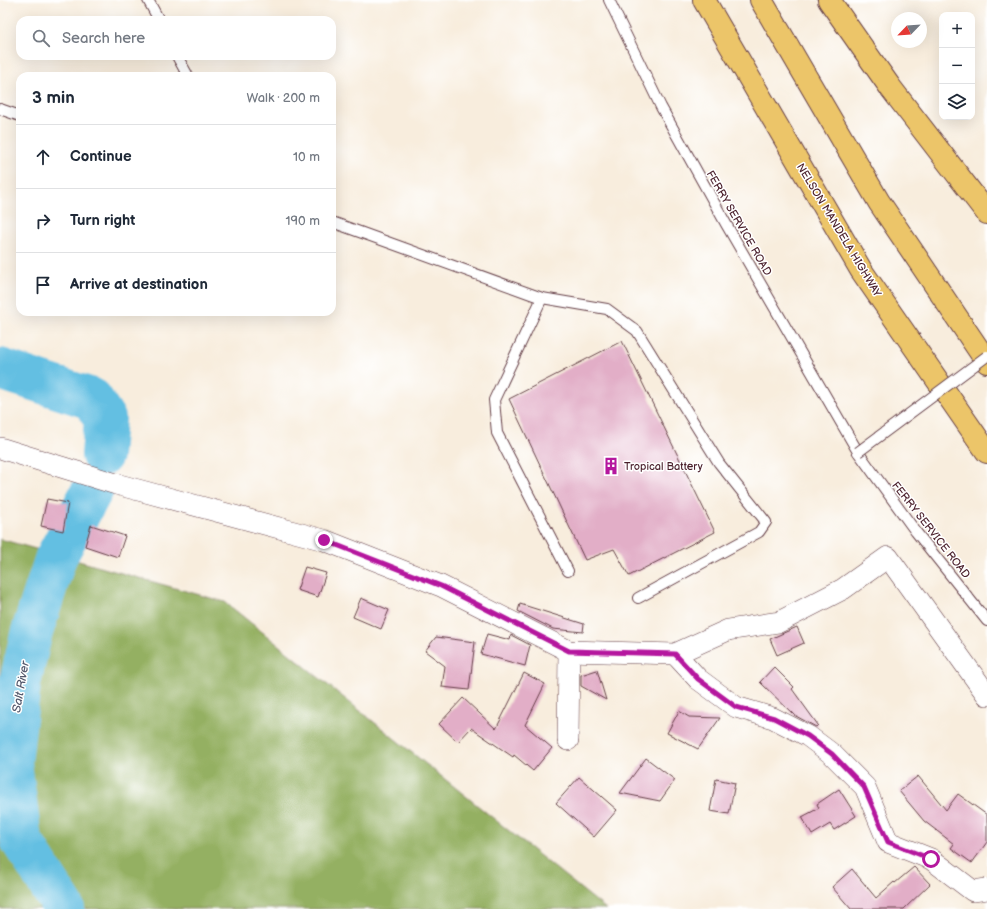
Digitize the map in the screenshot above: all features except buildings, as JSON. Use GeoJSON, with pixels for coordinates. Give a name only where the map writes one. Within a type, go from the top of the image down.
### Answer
{"type":"FeatureCollection","features":[{"type":"Feature","properties":{"kind":"highway","name":"NELSON MANDELA HIGHWAY"},"geometry":{"type":"LineString","coordinates":[[704,0],[861,270],[987,452]]}},
{"type":"Feature","properties":{"kind":"highway"},"geometry":{"type":"LineString","coordinates":[[760,0],[879,202],[987,362]]}},
{"type":"Feature","properties":{"kind":"highway"},"geometry":{"type":"LineString","coordinates":[[829,0],[890,87],[987,213]]}},
{"type":"Feature","properties":{"kind":"street"},"geometry":{"type":"LineString","coordinates":[[0,448],[116,484],[324,540],[441,586],[569,651],[675,654],[728,630],[779,622],[843,589],[888,557],[987,695]]}},
{"type":"Feature","properties":{"kind":"street"},"geometry":{"type":"LineString","coordinates":[[568,740],[569,651]]}},
{"type":"Feature","properties":{"kind":"street"},"geometry":{"type":"LineString","coordinates":[[675,654],[698,679],[736,707],[774,718],[808,736],[832,754],[864,787],[888,842],[931,859],[973,890],[987,890]]}},
{"type":"Feature","properties":{"kind":"lane"},"geometry":{"type":"LineString","coordinates":[[148,0],[157,16]]}},
{"type":"Feature","properties":{"kind":"lane","name":"FERRY SERVICE ROAD"},"geometry":{"type":"LineString","coordinates":[[609,0],[661,107],[726,224],[858,452],[916,532],[987,620]]}},
{"type":"Feature","properties":{"kind":"lane"},"geometry":{"type":"LineString","coordinates":[[180,60],[186,72]]}},
{"type":"Feature","properties":{"kind":"lane"},"geometry":{"type":"LineString","coordinates":[[0,109],[16,115]]}},
{"type":"Feature","properties":{"kind":"lane"},"geometry":{"type":"LineString","coordinates":[[336,223],[542,298],[607,309],[637,331],[719,463],[766,522],[759,532],[638,598]]}},
{"type":"Feature","properties":{"kind":"lane"},"geometry":{"type":"LineString","coordinates":[[542,298],[500,384],[494,400],[494,407],[497,433],[568,571]]}},
{"type":"Feature","properties":{"kind":"lane"},"geometry":{"type":"LineString","coordinates":[[858,452],[987,356]]}},
{"type":"Feature","properties":{"kind":"green space"},"geometry":{"type":"Polygon","coordinates":[[[0,539],[225,602],[606,909],[0,909],[0,539]]]}},
{"type":"Feature","properties":{"kind":"waterway","name":"Salt River"},"geometry":{"type":"LineString","coordinates":[[0,369],[92,399],[105,419],[102,455]]}},
{"type":"Feature","properties":{"kind":"waterway","name":"Salt River"},"geometry":{"type":"LineString","coordinates":[[64,909],[21,840],[11,763],[20,683],[31,635],[56,557],[93,489]]}},
{"type":"Feature","properties":{"kind":"place","name":"Tropical Battery"},"geometry":{"type":"Point","coordinates":[611,466]}},
{"type":"Feature","properties":{"kind":"route"},"geometry":{"type":"LineString","coordinates":[[324,540],[441,586],[569,651],[675,654],[698,679],[736,707],[774,718],[808,736],[832,754],[864,787],[888,842],[931,859]]}}]}
